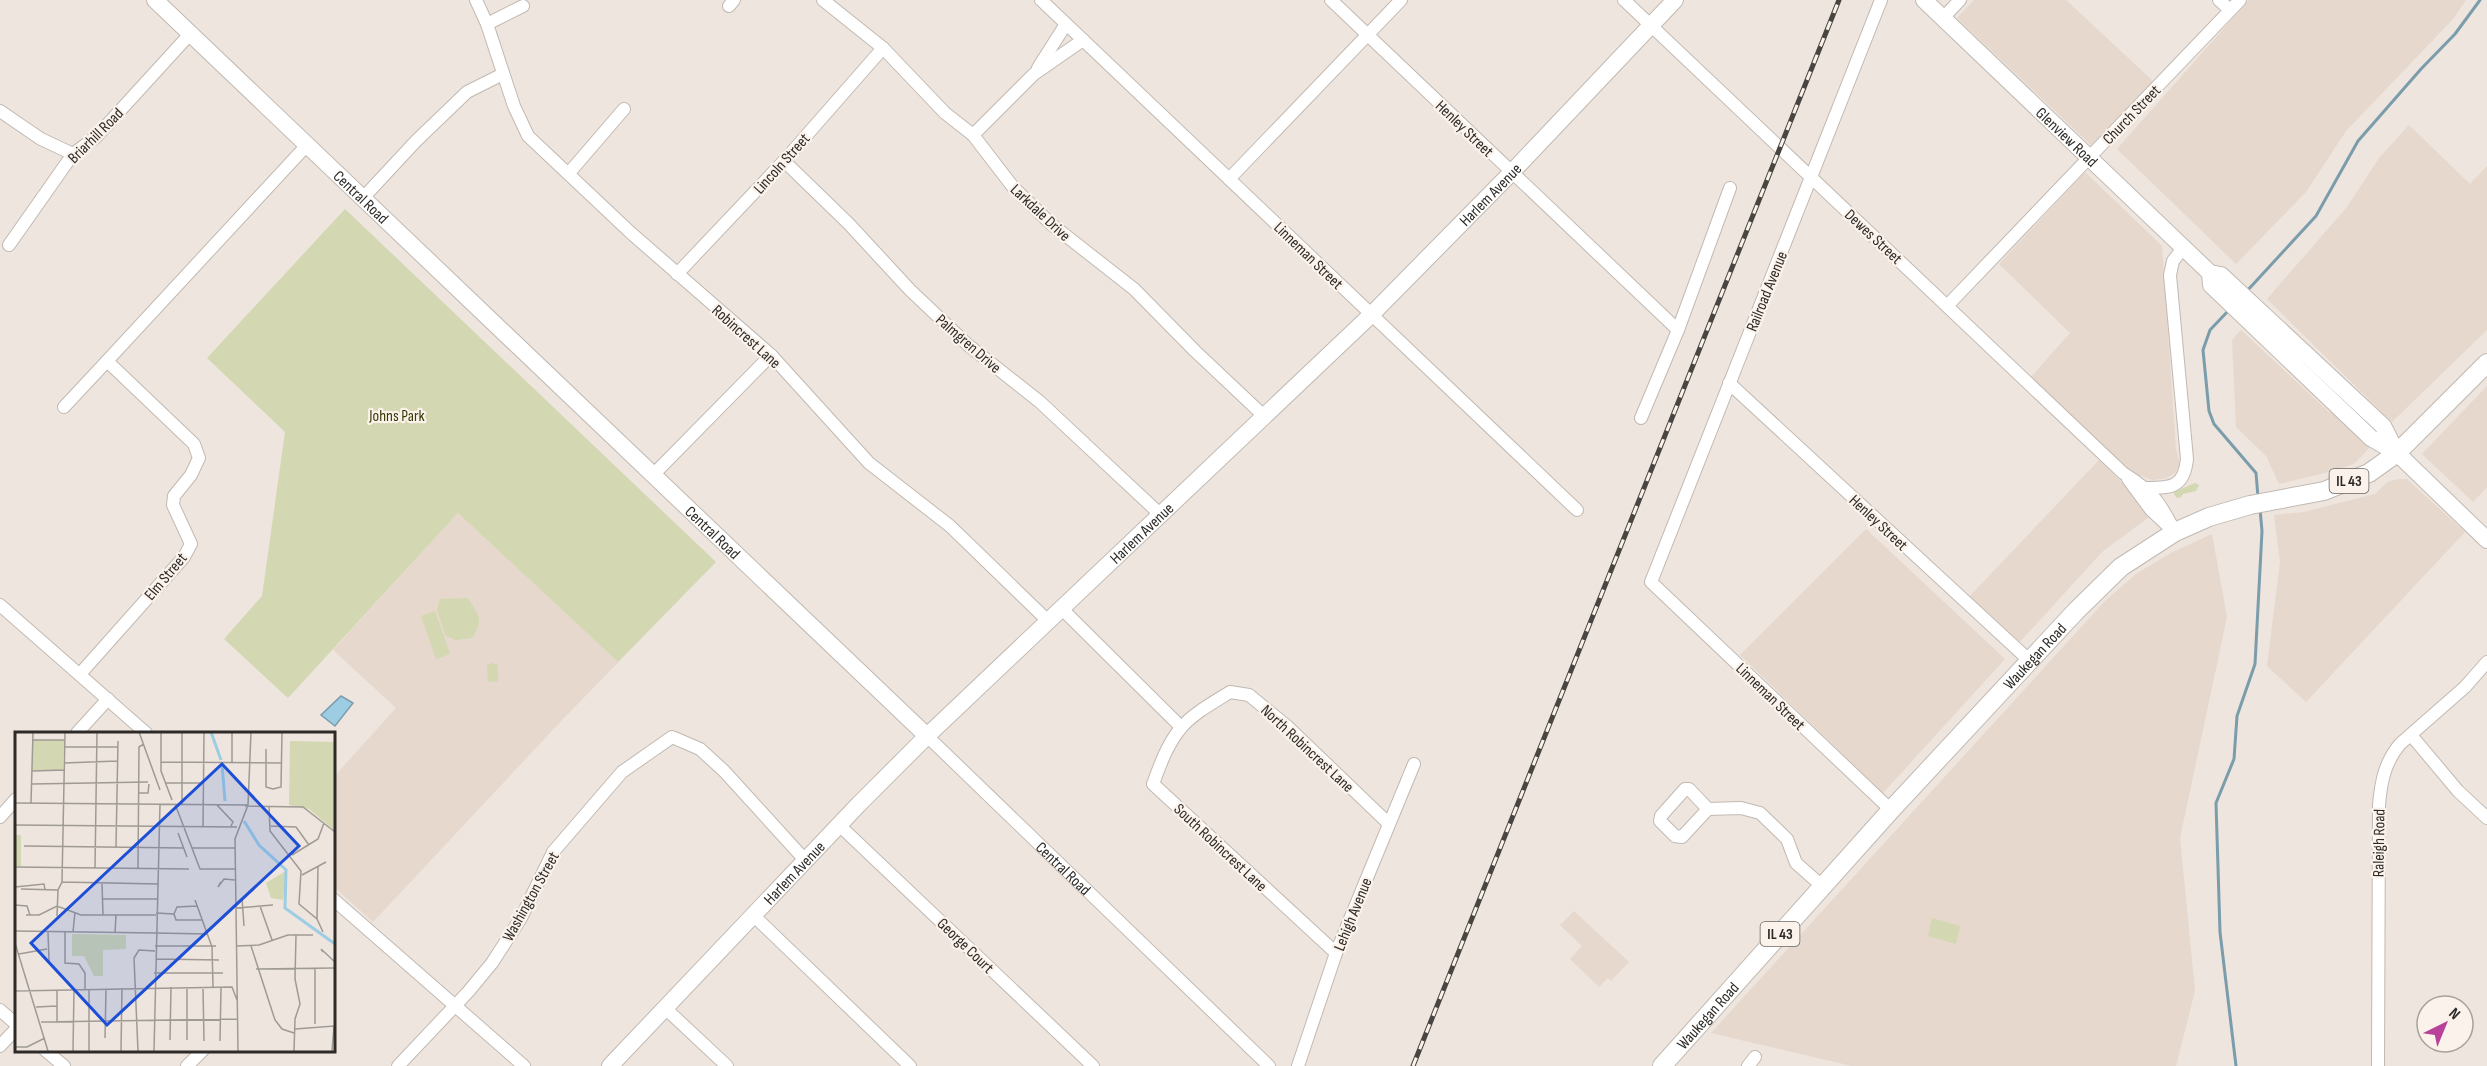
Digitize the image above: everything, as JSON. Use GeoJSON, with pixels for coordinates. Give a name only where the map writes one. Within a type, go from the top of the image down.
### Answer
{"type":"FeatureCollection","features":[{"type":"Feature","properties":{"kind":"main road","name":"Central Road"},"geometry":{"type":"LineString","coordinates":[[155,0],[927,736]]}},
{"type":"Feature","properties":{"kind":"main road","name":"Harlem Avenue"},"geometry":{"type":"LineString","coordinates":[[610,1066],[839,825],[927,736],[1162,516],[1371,315],[1512,172],[1675,0]]}},
{"type":"Feature","properties":{"kind":"main road","name":"Glenview Road"},"geometry":{"type":"LineString","coordinates":[[1924,0],[2210,273],[2211,285],[2227,290],[2252,315],[2383,426],[2397,453],[2487,540]]}},
{"type":"Feature","properties":{"kind":"main road","name":"Waukegan Road"},"geometry":{"type":"LineString","coordinates":[[1662,1066],[1891,810],[2083,604],[2121,567],[2175,532],[2209,517],[2272,500],[2324,491],[2368,473],[2397,453],[2487,363]]}},
{"type":"Feature","properties":{"kind":"street","name":"Robincrest Lane"},"geometry":{"type":"LineString","coordinates":[[476,0],[487,24],[514,106],[528,136],[677,274],[771,355],[868,463],[950,526],[1049,622]]}},
{"type":"Feature","properties":{"kind":"street","name":"Larkdale Drive"},"geometry":{"type":"LineString","coordinates":[[823,0],[883,48],[945,113],[973,135],[1013,187],[1051,224],[1134,289],[1265,417]]}},
{"type":"Feature","properties":{"kind":"street","name":"Linneman Street"},"geometry":{"type":"LineString","coordinates":[[1041,0],[1577,510]]}},
{"type":"Feature","properties":{"kind":"street","name":"Henley Street"},"geometry":{"type":"LineString","coordinates":[[1331,0],[1678,330]]}},
{"type":"Feature","properties":{"kind":"street"},"geometry":{"type":"LineString","coordinates":[[1229,179],[1401,0]]}},
{"type":"Feature","properties":{"kind":"street","name":"Dewes Street"},"geometry":{"type":"LineString","coordinates":[[1624,0],[2123,473],[2146,503],[2175,532]]}},
{"type":"Feature","properties":{"kind":"street","name":"Railroad Avenue"},"geometry":{"type":"LineString","coordinates":[[1651,582],[1881,0]]}},
{"type":"Feature","properties":{"kind":"street"},"geometry":{"type":"LineString","coordinates":[[1943,18],[1960,0]]}},
{"type":"Feature","properties":{"kind":"street"},"geometry":{"type":"LineString","coordinates":[[2219,0],[2230,10]]}},
{"type":"Feature","properties":{"kind":"street","name":"Church Street"},"geometry":{"type":"LineString","coordinates":[[1947,306],[2240,0]]}},
{"type":"Feature","properties":{"kind":"street"},"geometry":{"type":"LineString","coordinates":[[487,24],[523,6]]}},
{"type":"Feature","properties":{"kind":"street"},"geometry":{"type":"LineString","coordinates":[[1034,74],[1066,24]]}},
{"type":"Feature","properties":{"kind":"street","name":"Briarhill Road"},"geometry":{"type":"LineString","coordinates":[[9,244],[73,154],[96,137],[190,34]]}},
{"type":"Feature","properties":{"kind":"street"},"geometry":{"type":"LineString","coordinates":[[973,135],[1034,74],[1083,40]]}},
{"type":"Feature","properties":{"kind":"street","name":"Lincoln Street"},"geometry":{"type":"LineString","coordinates":[[677,274],[784,162],[883,48]]}},
{"type":"Feature","properties":{"kind":"street"},"geometry":{"type":"LineString","coordinates":[[363,198],[416,141],[467,92],[503,74]]}},
{"type":"Feature","properties":{"kind":"street"},"geometry":{"type":"LineString","coordinates":[[569,173],[624,110]]}},
{"type":"Feature","properties":{"kind":"street"},"geometry":{"type":"LineString","coordinates":[[0,111],[41,139],[73,154]]}},
{"type":"Feature","properties":{"kind":"street"},"geometry":{"type":"LineString","coordinates":[[64,407],[307,145]]}},
{"type":"Feature","properties":{"kind":"street","name":"Palmgren Drive"},"geometry":{"type":"LineString","coordinates":[[784,162],[849,224],[943,322],[968,345],[1040,402],[1162,516]]}},
{"type":"Feature","properties":{"kind":"street"},"geometry":{"type":"LineString","coordinates":[[1641,418],[1678,330],[1730,188]]}},
{"type":"Feature","properties":{"kind":"street"},"geometry":{"type":"LineString","coordinates":[[2147,488],[2166,488],[2175,485],[2186,474],[2187,459],[2170,275],[2173,261],[2183,248]]}},
{"type":"Feature","properties":{"kind":"street"},"geometry":{"type":"LineString","coordinates":[[653,475],[771,355]]}},
{"type":"Feature","properties":{"kind":"street","name":"Elm Street"},"geometry":{"type":"LineString","coordinates":[[80,674],[184,557],[191,544],[173,505],[174,496],[191,475],[199,458],[194,444],[107,361]]}},
{"type":"Feature","properties":{"kind":"street","name":"Henley Street"},"geometry":{"type":"LineString","coordinates":[[1729,383],[2030,661]]}},
{"type":"Feature","properties":{"kind":"street","name":"Dewes Street"},"geometry":{"type":"LineString","coordinates":[[2123,473],[2147,488],[2163,508],[2175,532]]}},
{"type":"Feature","properties":{"kind":"street","name":"Linneman Street"},"geometry":{"type":"LineString","coordinates":[[1651,582],[1891,810]]}},
{"type":"Feature","properties":{"kind":"street"},"geometry":{"type":"LineString","coordinates":[[0,605],[145,732]]}},
{"type":"Feature","properties":{"kind":"street"},"geometry":{"type":"LineString","coordinates":[[1062,609],[1181,727]]}},
{"type":"Feature","properties":{"kind":"street","name":"Raleigh Road"},"geometry":{"type":"LineString","coordinates":[[2378,1066],[2379,805],[2387,762],[2400,744],[2465,687],[2487,662]]}},
{"type":"Feature","properties":{"kind":"street","name":"North Robincrest Lane"},"geometry":{"type":"LineString","coordinates":[[1181,727],[1230,692],[1249,695],[1288,727],[1388,823]]}},
{"type":"Feature","properties":{"kind":"street"},"geometry":{"type":"LineString","coordinates":[[78,732],[108,699]]}},
{"type":"Feature","properties":{"kind":"street","name":"South Robincrest Lane"},"geometry":{"type":"LineString","coordinates":[[1181,727],[1166,751],[1153,784],[1335,953]]}},
{"type":"Feature","properties":{"kind":"street"},"geometry":{"type":"LineString","coordinates":[[2411,735],[2458,791],[2487,818]]}},
{"type":"Feature","properties":{"kind":"street","name":"Central Road"},"geometry":{"type":"LineString","coordinates":[[927,736],[1269,1066]]}},
{"type":"Feature","properties":{"kind":"street","name":"Washington Street"},"geometry":{"type":"LineString","coordinates":[[398,1066],[492,963],[521,918],[553,852],[622,772],[672,737],[700,749],[724,771],[806,860]]}},
{"type":"Feature","properties":{"kind":"street","name":"Lehigh Avenue"},"geometry":{"type":"LineString","coordinates":[[1298,1066],[1335,953],[1414,764]]}},
{"type":"Feature","properties":{"kind":"street"},"geometry":{"type":"LineString","coordinates":[[0,817],[15,800]]}},
{"type":"Feature","properties":{"kind":"street"},"geometry":{"type":"LineString","coordinates":[[1708,808],[1741,808],[1760,813],[1787,839],[1796,863],[1822,886]]}},
{"type":"Feature","properties":{"kind":"street","name":"George Court"},"geometry":{"type":"LineString","coordinates":[[839,825],[1093,1066]]}},
{"type":"Feature","properties":{"kind":"street"},"geometry":{"type":"LineString","coordinates":[[336,906],[524,1066]]}},
{"type":"Feature","properties":{"kind":"street"},"geometry":{"type":"LineString","coordinates":[[753,915],[910,1066]]}},
{"type":"Feature","properties":{"kind":"street"},"geometry":{"type":"LineString","coordinates":[[665,1008],[727,1066]]}},
{"type":"Feature","properties":{"kind":"street"},"geometry":{"type":"LineString","coordinates":[[0,1010],[15,1023]]}},
{"type":"Feature","properties":{"kind":"street"},"geometry":{"type":"LineString","coordinates":[[0,1046],[15,1030]]}},
{"type":"Feature","properties":{"kind":"street"},"geometry":{"type":"LineString","coordinates":[[46,1051],[64,1066]]}},
{"type":"Feature","properties":{"kind":"street"},"geometry":{"type":"LineString","coordinates":[[187,1066],[202,1051]]}},
{"type":"Feature","properties":{"kind":"shaded area"},"geometry":{"type":"Polygon","coordinates":[[[1974,0],[2066,0],[2153,81],[2091,145],[1957,18],[1974,0]]]}},
{"type":"Feature","properties":{"kind":"shaded area"},"geometry":{"type":"Polygon","coordinates":[[[2249,0],[2466,0],[2453,19],[2346,131],[2306,192],[2236,264],[2117,149],[2249,0]]]}},
{"type":"Feature","properties":{"kind":"shaded area"},"geometry":{"type":"Polygon","coordinates":[[[2409,125],[2470,184],[2487,166],[2487,330],[2392,422],[2267,299],[2347,207],[2379,158],[2409,125]]]}},
{"type":"Feature","properties":{"kind":"shaded area"},"geometry":{"type":"Polygon","coordinates":[[[2085,172],[2162,246],[2176,449],[2180,464],[2175,473],[2167,478],[2153,480],[2128,471],[2031,377],[2070,333],[1999,264],[2085,172]]]}},
{"type":"Feature","properties":{"kind":"shaded area"},"geometry":{"type":"Polygon","coordinates":[[[2241,330],[2370,447],[2355,463],[2337,470],[2279,484],[2266,456],[2236,427],[2232,340],[2241,330]]]}},
{"type":"Feature","properties":{"kind":"shaded area"},"geometry":{"type":"Polygon","coordinates":[[[2487,386],[2487,487],[2473,502],[2422,454],[2487,386]]]}},
{"type":"Feature","properties":{"kind":"shaded area"},"geometry":{"type":"Polygon","coordinates":[[[2099,460],[2153,514],[2102,552],[2019,643],[1969,597],[2099,460]]]}},
{"type":"Feature","properties":{"kind":"shaded area"},"geometry":{"type":"Polygon","coordinates":[[[2407,479],[2465,532],[2306,702],[2267,666],[2280,562],[2274,515],[2304,512],[2375,494],[2387,482],[2407,479]]]}},
{"type":"Feature","properties":{"kind":"shaded area"},"geometry":{"type":"Polygon","coordinates":[[[458,513],[618,662],[716,562],[563,719],[373,922],[334,887],[334,777],[396,708],[333,650],[458,513]]]}},
{"type":"Feature","properties":{"kind":"shaded area"},"geometry":{"type":"Polygon","coordinates":[[[1866,529],[2005,659],[1883,793],[1740,655],[1866,529]]]}},
{"type":"Feature","properties":{"kind":"shaded area"},"geometry":{"type":"Polygon","coordinates":[[[2212,534],[2227,617],[2180,838],[2195,991],[2176,1066],[1852,1066],[1711,1033],[2106,600],[2136,574],[2171,553],[2212,534]]]}},
{"type":"Feature","properties":{"kind":"shaded area"},"geometry":{"type":"Polygon","coordinates":[[[1574,911],[1629,962],[1611,981],[1608,978],[1599,987],[1570,959],[1582,946],[1560,925],[1574,911]]]}},
{"type":"Feature","properties":{"kind":"green space","name":"Johns Park"},"geometry":{"type":"Polygon","coordinates":[[[345,209],[716,562],[618,662],[458,513],[288,698],[224,639],[262,596],[285,432],[207,358],[345,209]]]}},
{"type":"Feature","properties":{"kind":"green space"},"geometry":{"type":"Polygon","coordinates":[[[2195,483],[2199,485],[2196,491],[2177,498],[2174,494],[2174,492],[2195,483]]]}},
{"type":"Feature","properties":{"kind":"green space"},"geometry":{"type":"Polygon","coordinates":[[[468,598],[479,618],[478,626],[472,638],[455,640],[445,635],[437,610],[440,599],[468,598]]]}},
{"type":"Feature","properties":{"kind":"green space"},"geometry":{"type":"Polygon","coordinates":[[[435,611],[450,654],[436,659],[421,616],[435,611]]]}},
{"type":"Feature","properties":{"kind":"green space"},"geometry":{"type":"Polygon","coordinates":[[[491,663],[498,665],[498,681],[488,682],[487,665],[491,663]]]}},
{"type":"Feature","properties":{"kind":"green space"},"geometry":{"type":"Polygon","coordinates":[[[1932,918],[1960,926],[1956,944],[1928,936],[1932,918]]]}},
{"type":"Feature","properties":{"kind":"water"},"geometry":{"type":"Polygon","coordinates":[[[341,696],[353,703],[335,726],[321,715],[341,696]]]}},
{"type":"Feature","properties":{"kind":"waterway"},"geometry":{"type":"LineString","coordinates":[[2246,292],[2316,216],[2358,141],[2455,34],[2480,0]]}},
{"type":"Feature","properties":{"kind":"waterway"},"geometry":{"type":"LineString","coordinates":[[2229,310],[2210,330],[2203,350],[2209,411],[2214,424],[2256,473],[2258,497]]}},
{"type":"Feature","properties":{"kind":"waterway"},"geometry":{"type":"LineString","coordinates":[[2236,1066],[2220,932],[2216,803],[2234,759],[2237,716],[2255,664],[2262,531],[2260,509]]}},
{"type":"Feature","properties":{"kind":"railway"},"geometry":{"type":"LineString","coordinates":[[1413,1066],[1839,0]]}}]}
